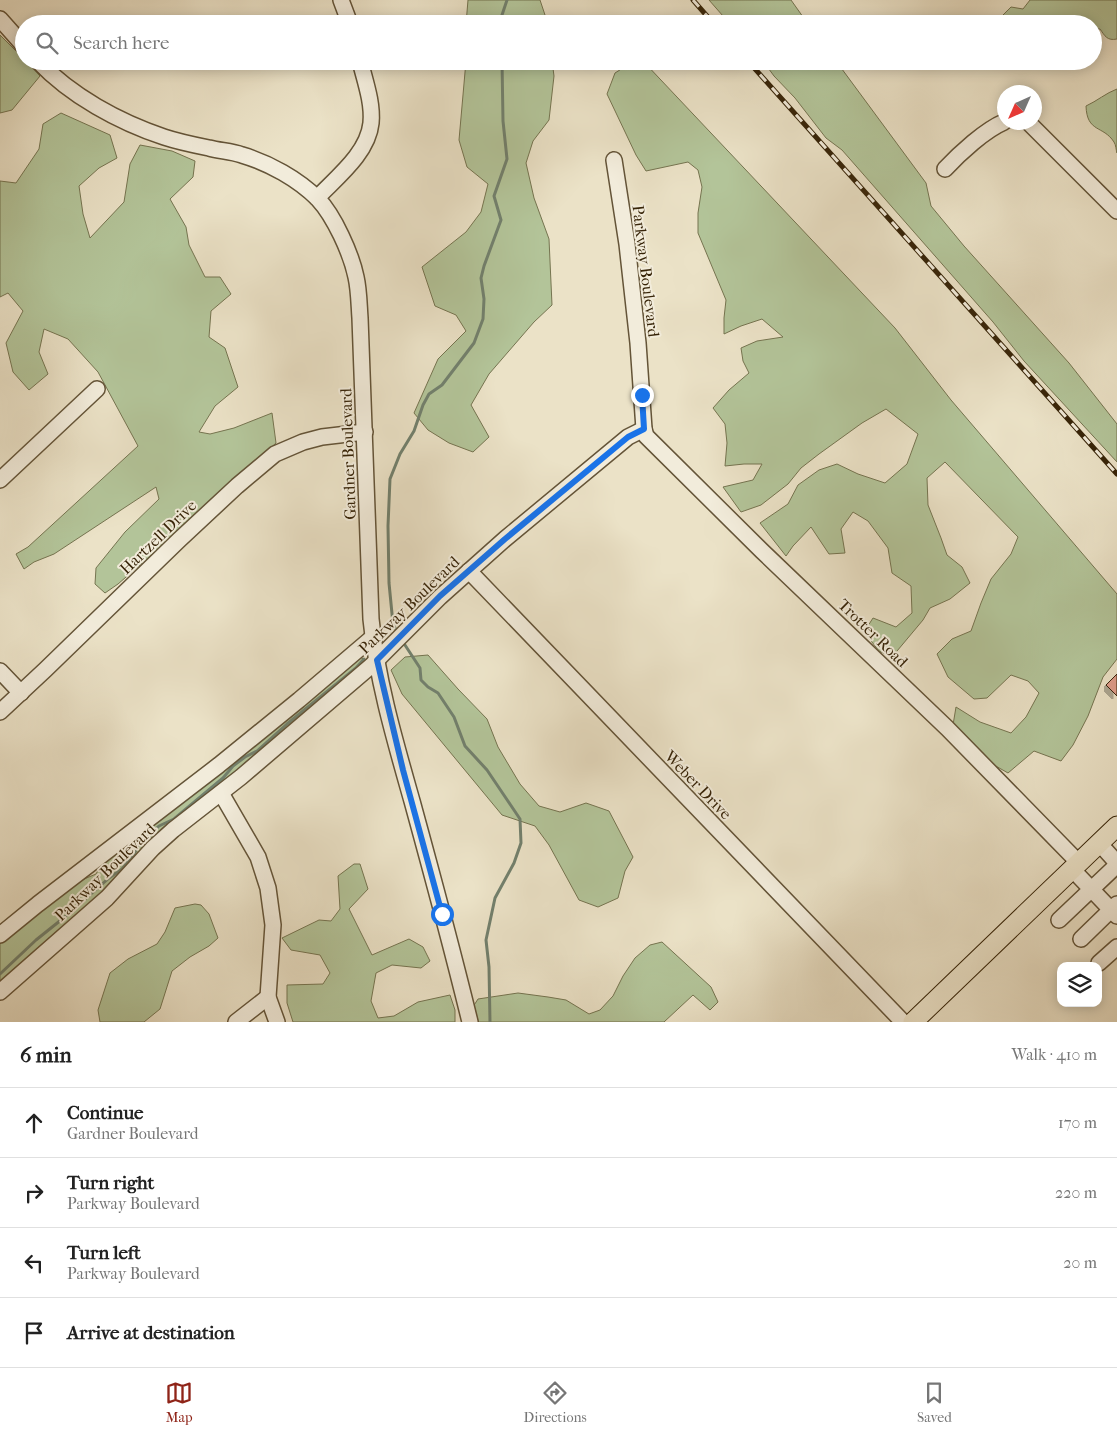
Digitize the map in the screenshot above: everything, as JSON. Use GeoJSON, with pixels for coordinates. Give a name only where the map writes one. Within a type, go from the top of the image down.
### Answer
{"type":"FeatureCollection","features":[{"type":"Feature","properties":{"kind":"main road"},"geometry":{"type":"LineString","coordinates":[[913,1022],[1117,826]]}},
{"type":"Feature","properties":{"kind":"street"},"geometry":{"type":"LineString","coordinates":[[341,0],[347,15]]}},
{"type":"Feature","properties":{"kind":"street"},"geometry":{"type":"LineString","coordinates":[[0,19],[15,36]]}},
{"type":"Feature","properties":{"kind":"street","name":"Gardner Boulevard"},"geometry":{"type":"LineString","coordinates":[[47,70],[105,112],[130,124],[166,137],[208,148],[233,152],[259,161],[296,181],[317,198],[341,234],[352,260],[356,278],[361,327],[373,637],[403,770],[470,1022]]}},
{"type":"Feature","properties":{"kind":"street"},"geometry":{"type":"LineString","coordinates":[[317,198],[361,150],[369,134],[371,121],[370,106],[362,70]]}},
{"type":"Feature","properties":{"kind":"street"},"geometry":{"type":"LineString","coordinates":[[946,169],[958,156],[997,126]]}},
{"type":"Feature","properties":{"kind":"street"},"geometry":{"type":"LineString","coordinates":[[1036,130],[1117,211]]}},
{"type":"Feature","properties":{"kind":"street","name":"Parkway Boulevard"},"geometry":{"type":"LineString","coordinates":[[0,992],[107,898],[152,848],[221,793],[377,660],[440,596],[468,571],[628,437],[644,429],[638,344],[627,244],[614,160]]}},
{"type":"Feature","properties":{"kind":"street"},"geometry":{"type":"LineString","coordinates":[[0,480],[97,389]]}},
{"type":"Feature","properties":{"kind":"street","name":"Trotter Road"},"geometry":{"type":"LineString","coordinates":[[644,429],[649,439],[762,551],[947,728],[1075,866],[1091,889],[1115,910]]}},
{"type":"Feature","properties":{"kind":"street","name":"Hartzell Drive"},"geometry":{"type":"LineString","coordinates":[[0,712],[237,486],[275,454],[303,442],[365,432]]}},
{"type":"Feature","properties":{"kind":"street","name":"Weber Drive"},"geometry":{"type":"LineString","coordinates":[[468,571],[903,1022]]}},
{"type":"Feature","properties":{"kind":"street","name":"Parkway Boulevard"},"geometry":{"type":"LineString","coordinates":[[0,935],[227,759],[373,637]]}},
{"type":"Feature","properties":{"kind":"street"},"geometry":{"type":"LineString","coordinates":[[0,672],[20,692]]}},
{"type":"Feature","properties":{"kind":"street"},"geometry":{"type":"LineString","coordinates":[[221,793],[258,857],[268,888],[273,926],[268,997],[277,1022]]}},
{"type":"Feature","properties":{"kind":"street"},"geometry":{"type":"LineString","coordinates":[[1059,920],[1117,864],[1099,844]]}},
{"type":"Feature","properties":{"kind":"street"},"geometry":{"type":"LineString","coordinates":[[1081,939],[1115,910]]}},
{"type":"Feature","properties":{"kind":"street"},"geometry":{"type":"LineString","coordinates":[[1101,962],[1117,947]]}},
{"type":"Feature","properties":{"kind":"street"},"geometry":{"type":"LineString","coordinates":[[236,1022],[268,997]]}},
{"type":"Feature","properties":{"kind":"green space"},"geometry":{"type":"Polygon","coordinates":[[[468,0],[540,0],[545,15],[467,15],[468,0]]]}},
{"type":"Feature","properties":{"kind":"green space"},"geometry":{"type":"Polygon","coordinates":[[[709,0],[791,0],[802,15],[722,15],[709,0]]]}},
{"type":"Feature","properties":{"kind":"green space"},"geometry":{"type":"Polygon","coordinates":[[[1030,0],[1117,0],[1117,39],[1109,39],[1102,32],[1102,15],[1003,15],[1011,7],[1023,9],[1030,0]]]}},
{"type":"Feature","properties":{"kind":"green space"},"geometry":{"type":"Polygon","coordinates":[[[0,35],[15,50],[15,70],[34,70],[40,76],[12,110],[0,113],[0,35]]]}},
{"type":"Feature","properties":{"kind":"green space"},"geometry":{"type":"Polygon","coordinates":[[[465,70],[553,70],[549,120],[533,141],[526,163],[534,198],[549,239],[552,305],[534,322],[489,374],[471,405],[489,437],[473,452],[449,443],[428,430],[414,413],[438,359],[466,331],[456,315],[435,306],[422,267],[466,232],[481,212],[488,184],[467,167],[459,140],[465,70]]]}},
{"type":"Feature","properties":{"kind":"green space"},"geometry":{"type":"Polygon","coordinates":[[[620,70],[651,70],[895,328],[951,400],[1117,594],[1117,659],[1103,677],[1088,716],[1073,745],[1061,761],[1034,751],[1008,773],[994,765],[953,725],[956,707],[980,722],[1011,733],[1026,717],[1039,693],[1028,681],[1011,675],[987,698],[974,699],[948,677],[937,654],[952,639],[971,631],[991,579],[1011,554],[1018,537],[945,462],[927,478],[928,505],[947,555],[962,567],[970,583],[950,599],[930,608],[923,620],[892,657],[879,651],[864,632],[873,618],[896,627],[912,613],[911,586],[892,573],[888,548],[868,521],[853,512],[841,529],[845,553],[829,554],[811,527],[786,556],[760,523],[788,504],[798,485],[819,470],[837,464],[858,474],[885,483],[907,464],[918,434],[886,409],[862,423],[819,454],[801,468],[788,484],[761,505],[741,512],[723,487],[753,480],[762,464],[725,466],[727,443],[725,424],[713,408],[729,390],[749,373],[743,361],[741,348],[757,341],[783,337],[762,319],[724,334],[726,300],[698,233],[698,213],[702,187],[698,170],[688,162],[646,171],[636,155],[607,94],[615,73],[620,70]]]}},
{"type":"Feature","properties":{"kind":"green space"},"geometry":{"type":"Polygon","coordinates":[[[770,70],[843,70],[926,183],[931,206],[964,246],[1069,363],[1117,424],[1117,462],[1024,361],[993,322],[842,150],[826,138],[795,98],[770,70]]]}},
{"type":"Feature","properties":{"kind":"green space"},"geometry":{"type":"Polygon","coordinates":[[[1117,89],[1117,153],[1115,143],[1110,137],[1089,121],[1086,106],[1117,89]]]}},
{"type":"Feature","properties":{"kind":"green space"},"geometry":{"type":"Polygon","coordinates":[[[61,113],[110,135],[117,158],[99,168],[79,186],[83,214],[90,238],[124,202],[130,164],[140,145],[172,151],[195,161],[193,177],[170,199],[186,227],[189,245],[205,277],[220,277],[231,294],[211,311],[209,337],[225,348],[238,387],[215,406],[199,432],[210,434],[234,428],[272,413],[276,443],[193,519],[105,593],[95,584],[96,568],[125,532],[159,499],[156,487],[54,554],[34,562],[24,569],[16,554],[28,547],[138,446],[98,372],[68,339],[44,329],[39,352],[48,374],[29,390],[13,372],[6,343],[23,311],[8,293],[0,297],[0,181],[16,183],[39,149],[43,124],[61,113]]]}},
{"type":"Feature","properties":{"kind":"green space"},"geometry":{"type":"Polygon","coordinates":[[[428,655],[487,719],[498,747],[520,784],[539,806],[560,812],[586,803],[609,811],[633,857],[625,871],[618,898],[598,907],[579,900],[549,845],[535,826],[502,815],[402,694],[391,670],[405,657],[428,655]]]}},
{"type":"Feature","properties":{"kind":"green space"},"geometry":{"type":"Polygon","coordinates":[[[359,656],[366,661],[287,733],[161,832],[130,862],[118,881],[0,988],[0,940],[70,885],[96,874],[105,858],[359,656]]]}},
{"type":"Feature","properties":{"kind":"green space"},"geometry":{"type":"Polygon","coordinates":[[[354,864],[360,864],[368,889],[349,909],[372,955],[409,939],[423,947],[430,961],[421,968],[392,965],[376,973],[371,1001],[378,1018],[394,1016],[418,1002],[450,995],[455,1010],[455,1022],[293,1022],[287,1003],[287,985],[323,984],[330,973],[320,955],[291,950],[282,938],[319,920],[331,921],[340,909],[338,876],[354,864]]]}},
{"type":"Feature","properties":{"kind":"green space"},"geometry":{"type":"Polygon","coordinates":[[[195,904],[201,905],[209,914],[218,938],[172,971],[160,1009],[144,1022],[100,1022],[98,1010],[110,973],[128,959],[157,944],[165,932],[175,908],[195,904]]]}},
{"type":"Feature","properties":{"kind":"green space"},"geometry":{"type":"Polygon","coordinates":[[[662,942],[711,987],[718,1002],[710,1010],[693,995],[664,1022],[475,1022],[471,1010],[478,999],[518,993],[566,1000],[589,1014],[600,1010],[613,996],[635,958],[650,945],[662,942]]]}},
{"type":"Feature","properties":{"kind":"building"},"geometry":{"type":"Polygon","coordinates":[[[1117,674],[1117,696],[1106,685],[1117,674]]]}},
{"type":"Feature","properties":{"kind":"waterway"},"geometry":{"type":"LineString","coordinates":[[502,15],[507,0]]}},
{"type":"Feature","properties":{"kind":"waterway"},"geometry":{"type":"LineString","coordinates":[[397,632],[393,624],[389,583],[388,526],[390,479],[400,454],[414,431],[429,394],[442,385],[474,343],[483,319],[484,299],[481,278],[501,220],[494,196],[507,159],[503,121],[502,70]]}},
{"type":"Feature","properties":{"kind":"waterway"},"geometry":{"type":"LineString","coordinates":[[403,642],[420,668],[421,680],[438,693],[454,717],[465,746],[487,770],[520,819],[521,843],[514,863],[495,898],[486,940],[489,967],[490,1022]]}},
{"type":"Feature","properties":{"kind":"waterway"},"geometry":{"type":"LineString","coordinates":[[0,974],[36,940],[122,869],[139,844],[159,826],[174,819],[223,778],[233,766],[257,751],[356,668],[364,659]]}},
{"type":"Feature","properties":{"kind":"railway"},"geometry":{"type":"LineString","coordinates":[[693,0],[706,15]]}},
{"type":"Feature","properties":{"kind":"railway"},"geometry":{"type":"LineString","coordinates":[[756,70],[1117,474]]}},
{"type":"Feature","properties":{"kind":"route"},"geometry":{"type":"LineString","coordinates":[[442,914],[403,770],[377,660],[440,596],[505,539],[628,437],[644,429],[642,395]]}}]}
